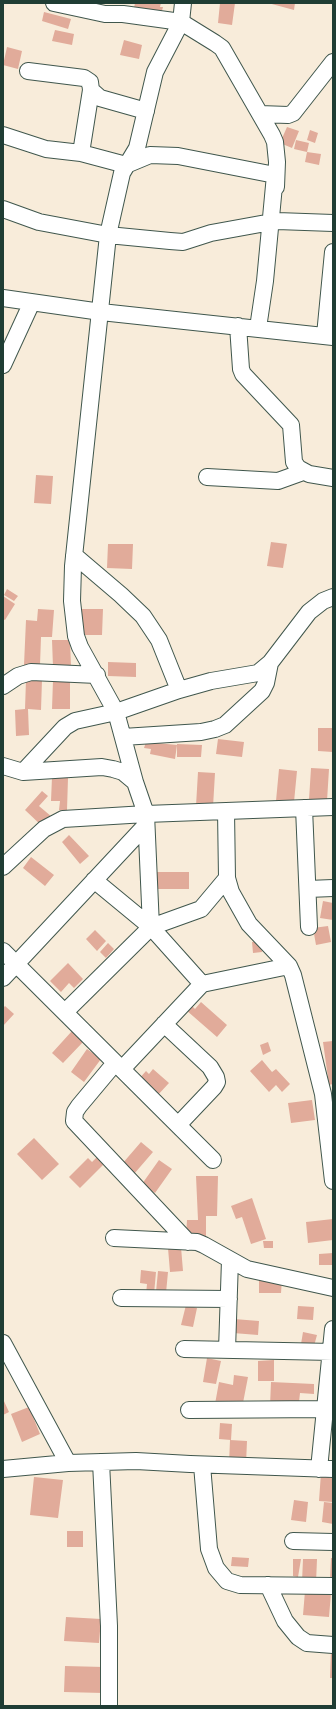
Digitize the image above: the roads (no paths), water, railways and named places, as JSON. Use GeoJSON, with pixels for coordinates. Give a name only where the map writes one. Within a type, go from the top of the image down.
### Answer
{"type":"FeatureCollection","features":[{"type":"Feature","properties":{"kind":"street"},"geometry":{"type":"LineString","coordinates":[[54,3],[104,14],[123,14],[181,22],[222,48],[275,142],[277,162],[273,222],[258,328]]}},
{"type":"Feature","properties":{"kind":"street"},"geometry":{"type":"LineString","coordinates":[[151,927],[146,819],[116,712],[97,675],[80,647],[76,636],[72,602],[74,555],[108,235],[122,173],[126,164],[137,148],[155,72],[181,22],[183,3]]}},
{"type":"Feature","properties":{"kind":"street"},"geometry":{"type":"LineString","coordinates":[[260,114],[288,115],[293,113],[333,62]]}},
{"type":"Feature","properties":{"kind":"street"},"geometry":{"type":"LineString","coordinates":[[28,71],[84,78],[90,82],[91,90],[81,154]]}},
{"type":"Feature","properties":{"kind":"street"},"geometry":{"type":"LineString","coordinates":[[91,90],[100,98],[146,111]]}},
{"type":"Feature","properties":{"kind":"street"},"geometry":{"type":"LineString","coordinates":[[3,136],[46,149],[81,154],[126,164],[150,155],[178,156],[275,175]]}},
{"type":"Feature","properties":{"kind":"street"},"geometry":{"type":"LineString","coordinates":[[3,210],[39,222],[108,235],[183,242],[211,233],[273,222],[333,223]]}},
{"type":"Feature","properties":{"kind":"street"},"geometry":{"type":"LineString","coordinates":[[3,298],[101,312],[329,336],[333,252]]}},
{"type":"Feature","properties":{"kind":"street"},"geometry":{"type":"LineString","coordinates":[[3,365],[32,302]]}},
{"type":"Feature","properties":{"kind":"street"},"geometry":{"type":"LineString","coordinates":[[238,326],[241,369],[243,374],[291,425],[294,462],[303,472],[333,478]]}},
{"type":"Feature","properties":{"kind":"street"},"geometry":{"type":"LineString","coordinates":[[207,477],[278,481],[303,472]]}},
{"type":"Feature","properties":{"kind":"street"},"geometry":{"type":"LineString","coordinates":[[74,555],[143,616],[159,640],[179,690]]}},
{"type":"Feature","properties":{"kind":"street"},"geometry":{"type":"LineString","coordinates":[[23,772],[69,724],[116,712],[179,690],[211,681],[258,673],[270,664],[309,612],[323,601],[333,597]]}},
{"type":"Feature","properties":{"kind":"street"},"geometry":{"type":"LineString","coordinates":[[123,737],[201,732],[220,727],[231,720],[262,691],[266,683],[270,664]]}},
{"type":"Feature","properties":{"kind":"street"},"geometry":{"type":"LineString","coordinates":[[3,686],[18,676],[31,672],[97,675]]}},
{"type":"Feature","properties":{"kind":"street"},"geometry":{"type":"LineString","coordinates":[[4,767],[23,772],[102,767],[124,772],[135,782]]}},
{"type":"Feature","properties":{"kind":"street"},"geometry":{"type":"LineString","coordinates":[[4,863],[44,829],[63,819],[146,819],[226,811],[333,807]]}},
{"type":"Feature","properties":{"kind":"street"},"geometry":{"type":"LineString","coordinates":[[304,808],[310,927]]}},
{"type":"Feature","properties":{"kind":"street"},"geometry":{"type":"LineString","coordinates":[[226,811],[227,878],[231,892],[246,919],[260,937],[289,966],[294,975],[328,1092],[333,1181]]}},
{"type":"Feature","properties":{"kind":"street"},"geometry":{"type":"LineString","coordinates":[[3,978],[9,964],[94,880],[146,819]]}},
{"type":"Feature","properties":{"kind":"street"},"geometry":{"type":"LineString","coordinates":[[65,1012],[151,927],[201,909],[227,878]]}},
{"type":"Feature","properties":{"kind":"street"},"geometry":{"type":"LineString","coordinates":[[94,880],[151,927],[202,984]]}},
{"type":"Feature","properties":{"kind":"street"},"geometry":{"type":"LineString","coordinates":[[308,889],[333,888]]}},
{"type":"Feature","properties":{"kind":"street"},"geometry":{"type":"LineString","coordinates":[[3,951],[9,964],[65,1012],[213,1160]]}},
{"type":"Feature","properties":{"kind":"street"},"geometry":{"type":"LineString","coordinates":[[188,1242],[74,1121],[75,1112],[118,1066],[164,1024],[202,984],[289,966]]}},
{"type":"Feature","properties":{"kind":"street"},"geometry":{"type":"LineString","coordinates":[[164,1024],[210,1067],[216,1077],[217,1082],[178,1125]]}},
{"type":"Feature","properties":{"kind":"street"},"geometry":{"type":"LineString","coordinates":[[114,1238],[188,1242],[204,1245],[247,1269],[333,1288]]}},
{"type":"Feature","properties":{"kind":"street"},"geometry":{"type":"LineString","coordinates":[[227,1350],[230,1260]]}},
{"type":"Feature","properties":{"kind":"street"},"geometry":{"type":"LineString","coordinates":[[121,1298],[229,1299]]}},
{"type":"Feature","properties":{"kind":"street"},"geometry":{"type":"LineString","coordinates":[[3,1469],[68,1463],[136,1461],[326,1469],[324,1409],[330,1384],[333,1328]]}},
{"type":"Feature","properties":{"kind":"street"},"geometry":{"type":"LineString","coordinates":[[3,1343],[68,1463]]}},
{"type":"Feature","properties":{"kind":"street"},"geometry":{"type":"LineString","coordinates":[[184,1349],[331,1352]]}},
{"type":"Feature","properties":{"kind":"street"},"geometry":{"type":"LineString","coordinates":[[189,1410],[324,1409]]}},
{"type":"Feature","properties":{"kind":"street"},"geometry":{"type":"LineString","coordinates":[[101,1462],[109,1626],[109,1706]]}},
{"type":"Feature","properties":{"kind":"street"},"geometry":{"type":"LineString","coordinates":[[196,1464],[207,1540],[216,1568],[228,1581],[236,1585],[333,1586]]}},
{"type":"Feature","properties":{"kind":"street"},"geometry":{"type":"LineString","coordinates":[[293,1541],[333,1542]]}},
{"type":"Feature","properties":{"kind":"street"},"geometry":{"type":"LineString","coordinates":[[268,1586],[285,1621],[298,1637],[307,1643],[333,1645]]}}]}
